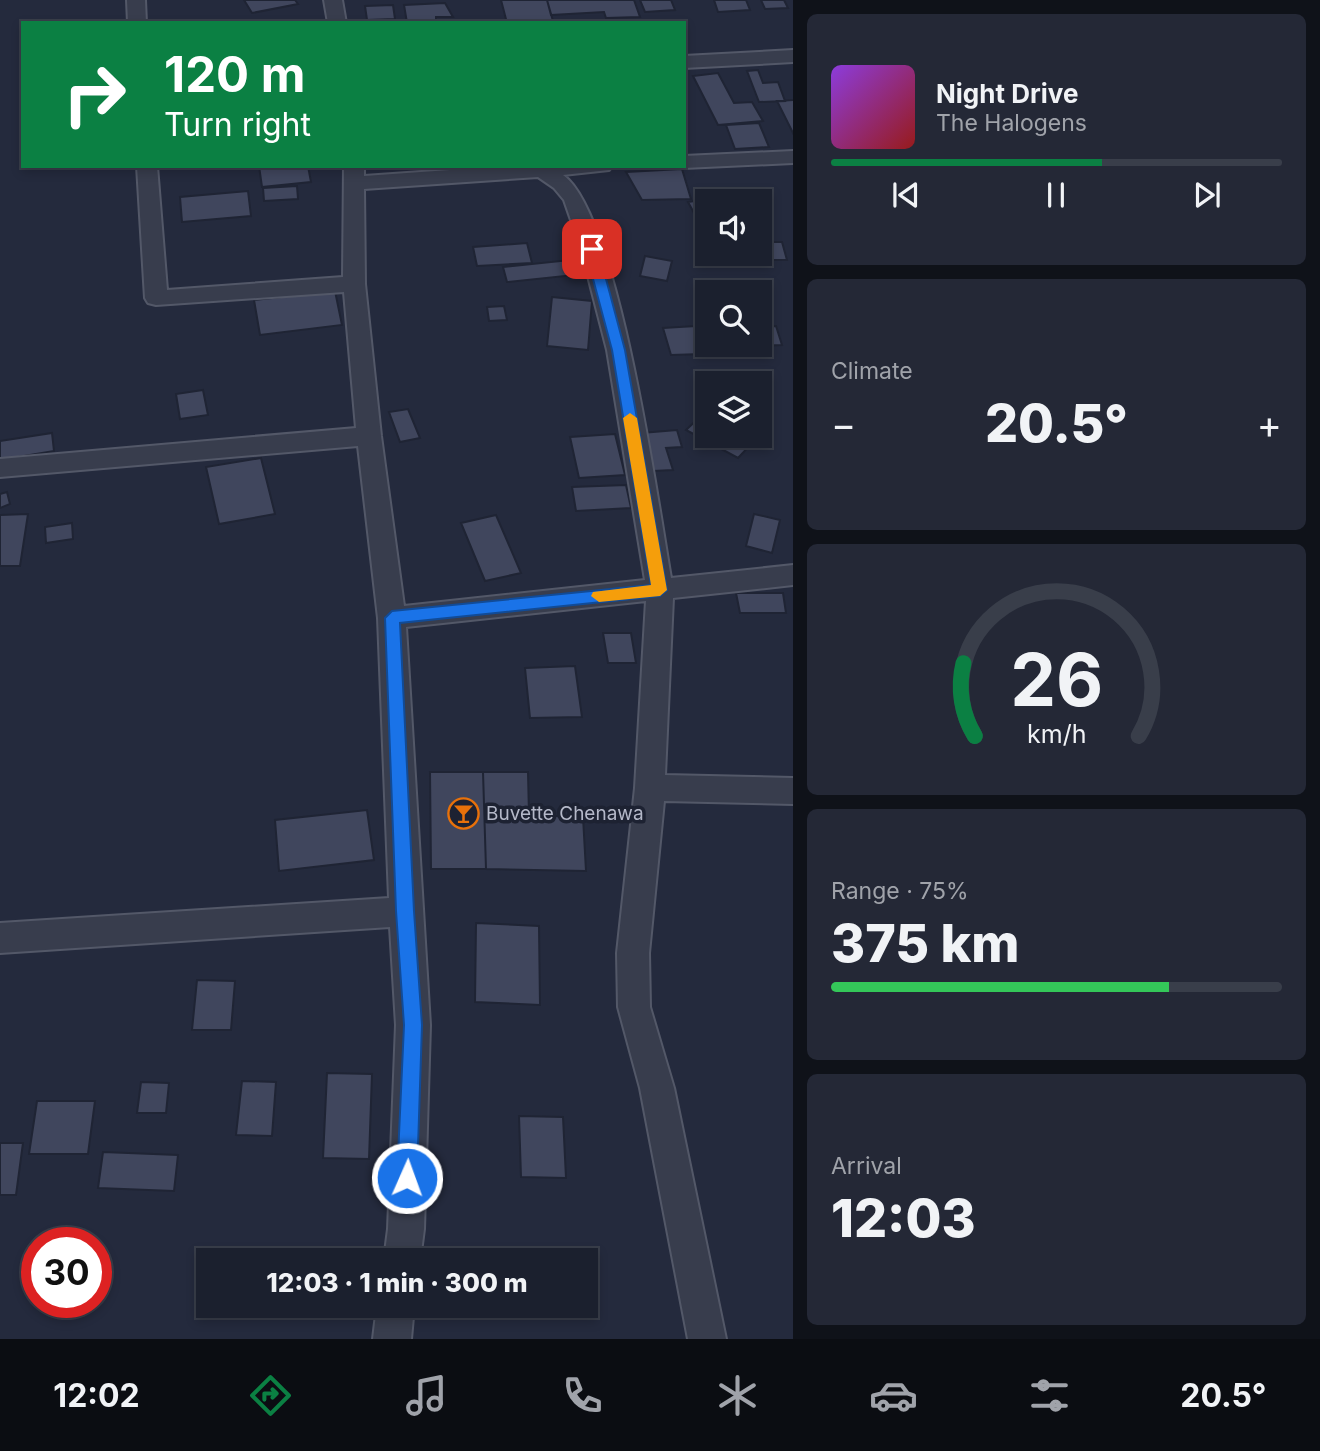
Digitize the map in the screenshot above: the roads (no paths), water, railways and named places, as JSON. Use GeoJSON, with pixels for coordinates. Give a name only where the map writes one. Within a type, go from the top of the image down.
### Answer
{"type":"FeatureCollection","features":[{"type":"Feature","properties":{"kind":"street"},"geometry":{"type":"LineString","coordinates":[[136,0],[137,21]]}},
{"type":"Feature","properties":{"kind":"street"},"geometry":{"type":"LineString","coordinates":[[333,0],[337,21]]}},
{"type":"Feature","properties":{"kind":"street"},"geometry":{"type":"LineString","coordinates":[[686,62],[793,56]]}},
{"type":"Feature","properties":{"kind":"street"},"geometry":{"type":"LineString","coordinates":[[686,162],[791,164]]}},
{"type":"Feature","properties":{"kind":"street"},"geometry":{"type":"LineString","coordinates":[[147,168],[156,298],[354,284]]}},
{"type":"Feature","properties":{"kind":"street"},"geometry":{"type":"LineString","coordinates":[[404,1248],[413,1025],[405,911],[392,618],[369,436],[354,284],[354,175],[561,168]]}},
{"type":"Feature","properties":{"kind":"street"},"geometry":{"type":"LineString","coordinates":[[541,169],[561,183],[574,199],[592,249],[619,350],[660,590],[650,788],[633,953],[634,1007],[657,1088],[707,1339]]}},
{"type":"Feature","properties":{"kind":"street"},"geometry":{"type":"LineString","coordinates":[[0,468],[369,436]]}},
{"type":"Feature","properties":{"kind":"street"},"geometry":{"type":"LineString","coordinates":[[392,618],[793,575]]}},
{"type":"Feature","properties":{"kind":"street"},"geometry":{"type":"LineString","coordinates":[[650,788],[793,791]]}},
{"type":"Feature","properties":{"kind":"street"},"geometry":{"type":"LineString","coordinates":[[0,938],[405,911]]}},
{"type":"Feature","properties":{"kind":"street"},"geometry":{"type":"LineString","coordinates":[[392,1339],[395,1318]]}},
{"type":"Feature","properties":{"kind":"place","name":"Buvette Chenawa"},"geometry":{"type":"Point","coordinates":[463,813]}}]}
